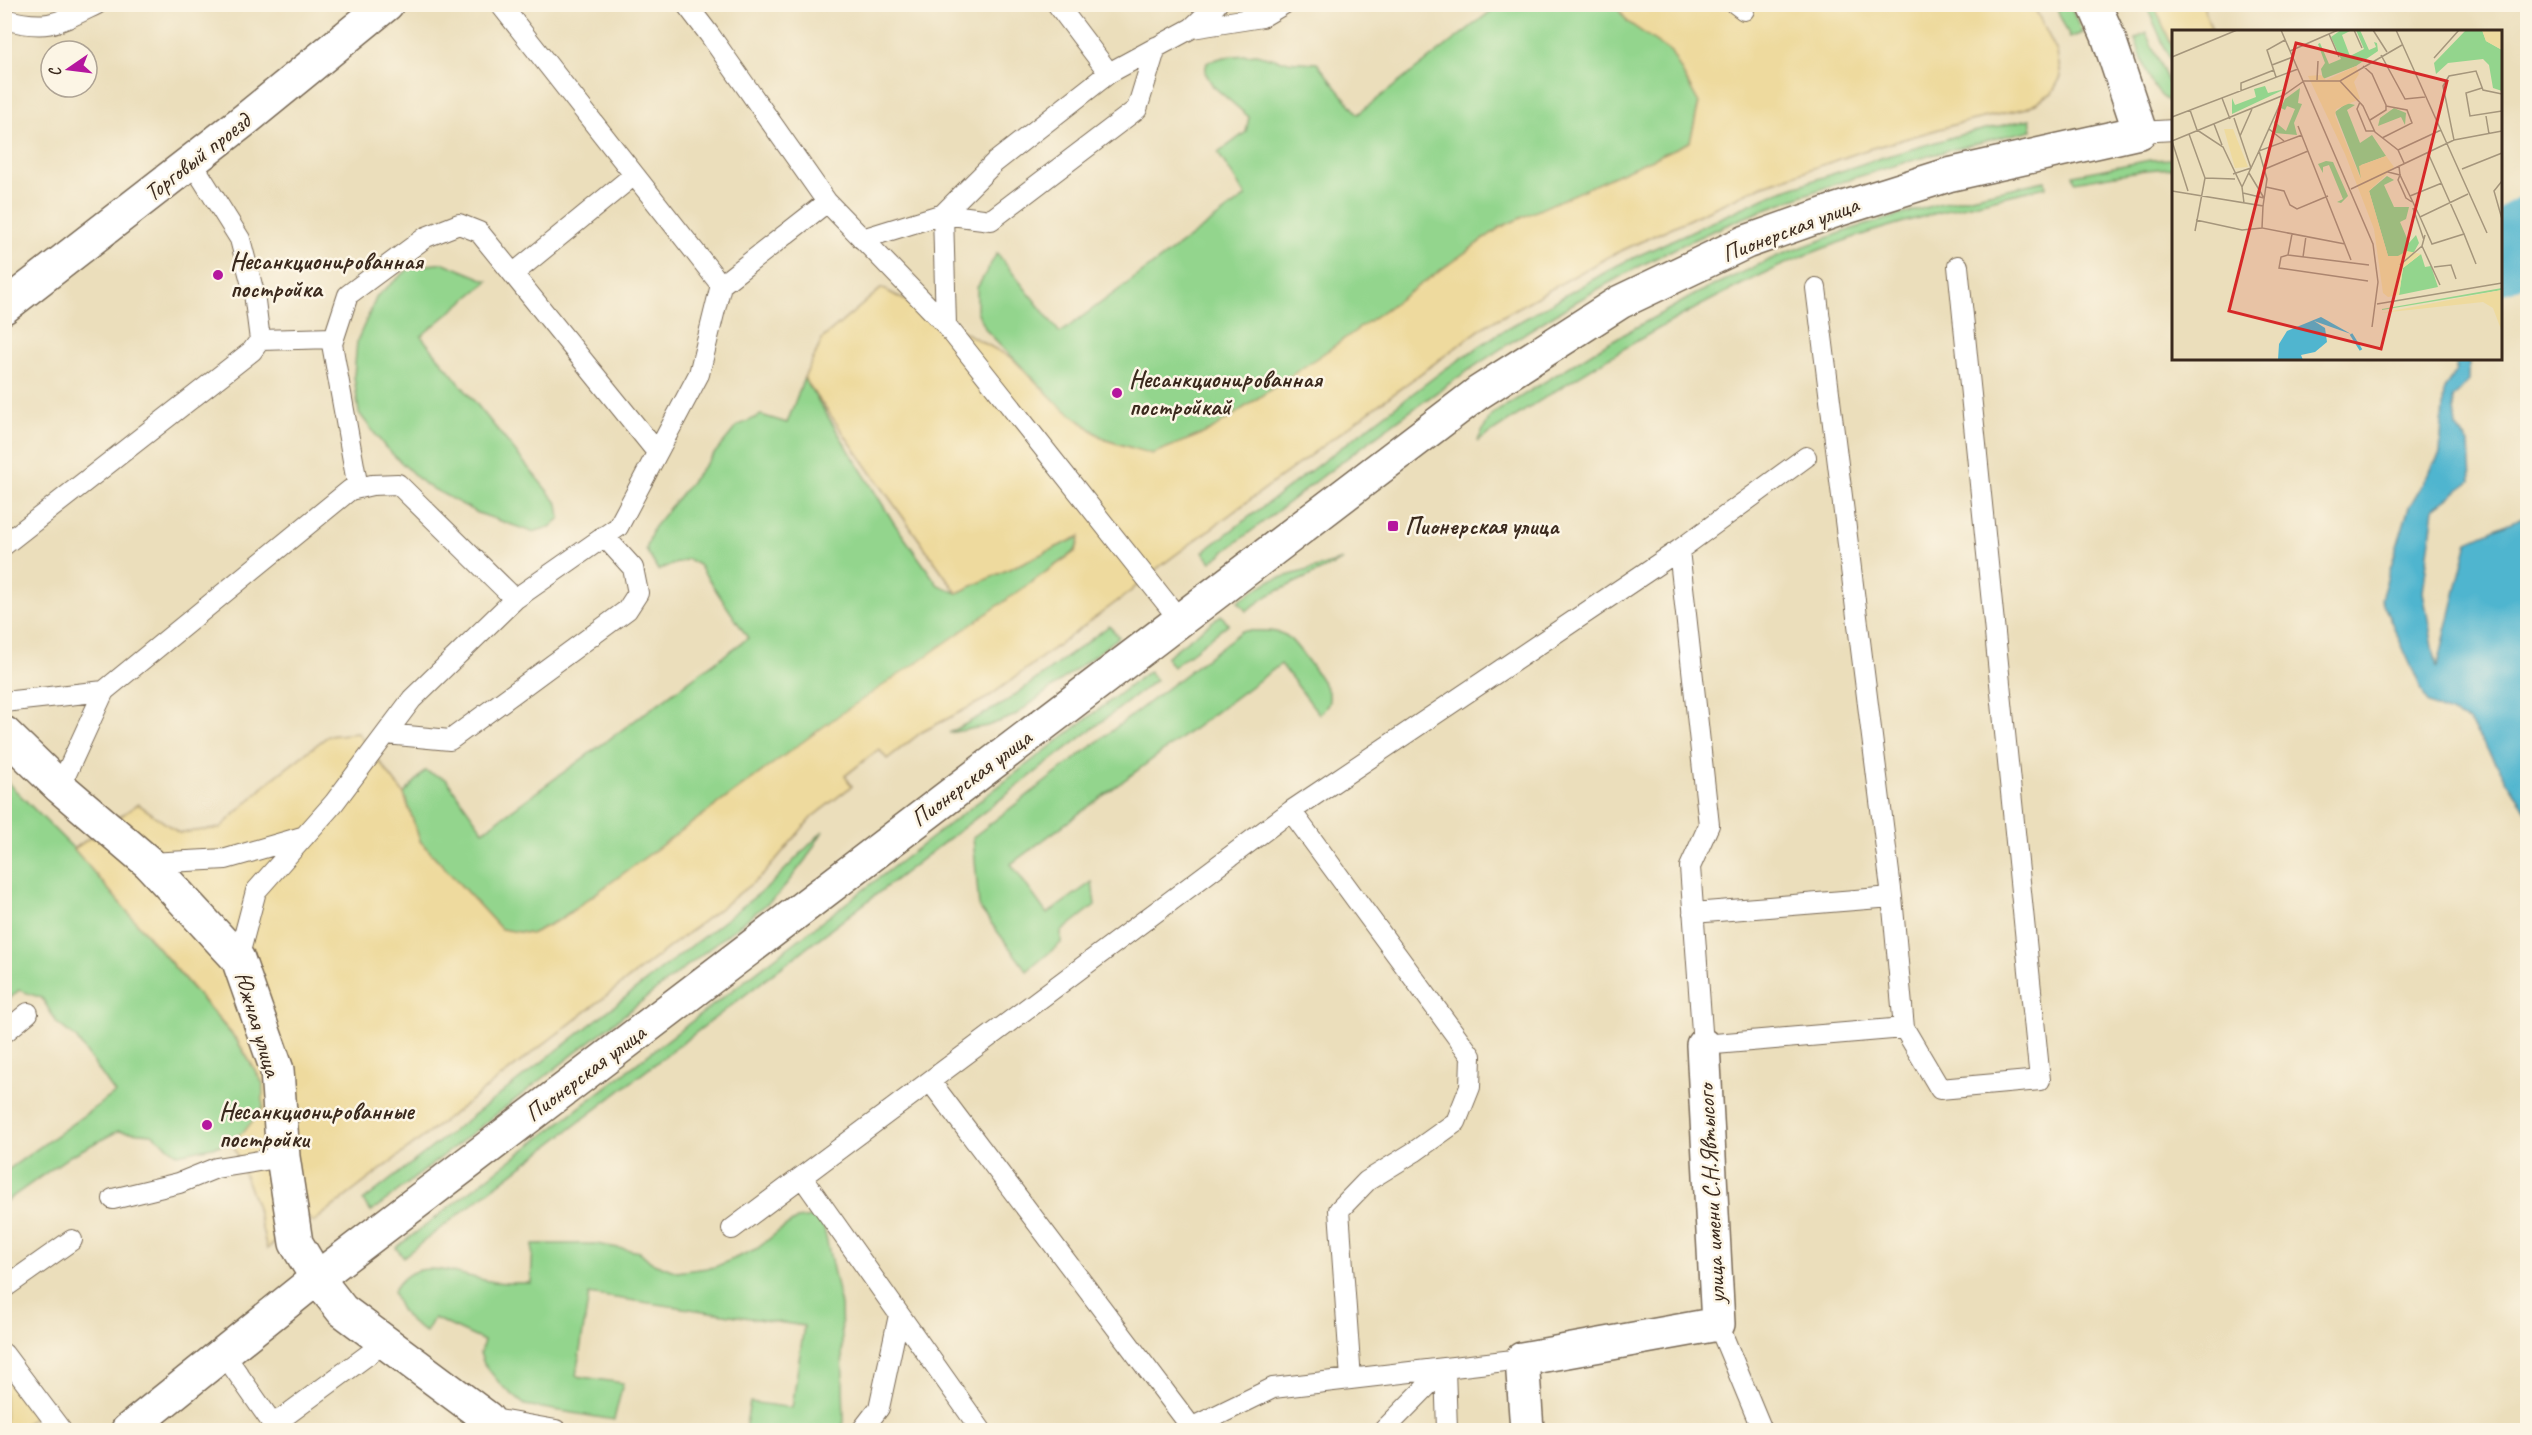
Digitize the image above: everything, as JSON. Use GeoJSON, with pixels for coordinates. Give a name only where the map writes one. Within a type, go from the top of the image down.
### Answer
{"type":"FeatureCollection","features":[{"type":"Feature","properties":{"kind":"street","name":"Торговый проезд"},"geometry":{"type":"LineString","coordinates":[[4,307],[387,4]]}},
{"type":"Feature","properties":{"kind":"street"},"geometry":{"type":"LineString","coordinates":[[2094,4],[2108,36],[2140,132]]}},
{"type":"Feature","properties":{"kind":"street","name":"Пионерская улица"},"geometry":{"type":"LineString","coordinates":[[129,1430],[318,1278],[1478,393],[1620,302],[1746,242],[1947,175],[2140,132]]}},
{"type":"Feature","properties":{"kind":"street","name":"Южная улица"},"geometry":{"type":"LineString","coordinates":[[4,733],[60,787],[149,863],[238,959],[277,1070],[283,1157],[296,1243],[342,1310],[492,1424]]}},
{"type":"Feature","properties":{"kind":"street","name":"улица имени С.Н.Явтысого"},"geometry":{"type":"LineString","coordinates":[[1522,1359],[1718,1324],[1703,1045]]}},
{"type":"Feature","properties":{"kind":"street"},"geometry":{"type":"LineString","coordinates":[[1522,1359],[1527,1431]]}},
{"type":"Feature","properties":{"kind":"lane"},"geometry":{"type":"LineString","coordinates":[[4,19],[33,25],[57,23],[97,4]]}},
{"type":"Feature","properties":{"kind":"lane"},"geometry":{"type":"LineString","coordinates":[[500,4],[721,285]]}},
{"type":"Feature","properties":{"kind":"lane"},"geometry":{"type":"LineString","coordinates":[[1057,4],[1109,73]]}},
{"type":"Feature","properties":{"kind":"lane"},"geometry":{"type":"LineString","coordinates":[[946,325],[943,214],[994,163],[1109,73],[1192,28],[1217,4]]}},
{"type":"Feature","properties":{"kind":"lane"},"geometry":{"type":"LineString","coordinates":[[1192,28],[1262,17],[1284,4]]}},
{"type":"Feature","properties":{"kind":"lane"},"geometry":{"type":"LineString","coordinates":[[689,6],[826,202],[946,325],[1179,619]]}},
{"type":"Feature","properties":{"kind":"lane"},"geometry":{"type":"LineString","coordinates":[[862,239],[943,214],[991,220],[1137,109],[1156,47]]}},
{"type":"Feature","properties":{"kind":"lane"},"geometry":{"type":"LineString","coordinates":[[2140,132],[2172,130]]}},
{"type":"Feature","properties":{"kind":"lane"},"geometry":{"type":"LineString","coordinates":[[4,545],[252,351],[260,340],[254,293],[240,239],[191,161]]}},
{"type":"Feature","properties":{"kind":"lane"},"geometry":{"type":"LineString","coordinates":[[513,274],[634,174]]}},
{"type":"Feature","properties":{"kind":"lane"},"geometry":{"type":"LineString","coordinates":[[238,959],[256,891],[334,803],[412,699],[515,599],[618,527],[699,374],[721,285],[826,202]]}},
{"type":"Feature","properties":{"kind":"lane"},"geometry":{"type":"LineString","coordinates":[[358,488],[332,344],[348,295],[426,237],[459,224],[479,232],[657,452]]}},
{"type":"Feature","properties":{"kind":"lane"},"geometry":{"type":"LineString","coordinates":[[1816,288],[1892,897],[1904,1028],[1940,1089],[2040,1080],[1958,266]]}},
{"type":"Feature","properties":{"kind":"lane"},"geometry":{"type":"LineString","coordinates":[[260,340],[334,338]]}},
{"type":"Feature","properties":{"kind":"lane"},"geometry":{"type":"LineString","coordinates":[[732,1229],[1291,811],[1679,550],[1806,457]]}},
{"type":"Feature","properties":{"kind":"lane"},"geometry":{"type":"LineString","coordinates":[[60,787],[104,691],[350,490],[372,484],[398,484],[515,599]]}},
{"type":"Feature","properties":{"kind":"lane"},"geometry":{"type":"LineString","coordinates":[[386,734],[450,740],[627,610],[638,593],[633,568],[604,536]]}},
{"type":"Feature","properties":{"kind":"lane"},"geometry":{"type":"LineString","coordinates":[[1679,550],[1709,825],[1690,867],[1703,1045],[1904,1028]]}},
{"type":"Feature","properties":{"kind":"lane"},"geometry":{"type":"LineString","coordinates":[[4,702],[104,691]]}},
{"type":"Feature","properties":{"kind":"lane"},"geometry":{"type":"LineString","coordinates":[[1291,811],[1471,1056],[1470,1087],[1456,1122],[1367,1181],[1339,1210],[1352,1379]]}},
{"type":"Feature","properties":{"kind":"lane"},"geometry":{"type":"LineString","coordinates":[[149,863],[226,859],[305,836]]}},
{"type":"Feature","properties":{"kind":"lane"},"geometry":{"type":"LineString","coordinates":[[1694,913],[1892,897]]}},
{"type":"Feature","properties":{"kind":"lane"},"geometry":{"type":"LineString","coordinates":[[4,1033],[28,1013]]}},
{"type":"Feature","properties":{"kind":"lane"},"geometry":{"type":"LineString","coordinates":[[930,1081],[1190,1429],[1273,1388],[1522,1359]]}},
{"type":"Feature","properties":{"kind":"lane"},"geometry":{"type":"LineString","coordinates":[[113,1198],[179,1184],[216,1168],[283,1157]]}},
{"type":"Feature","properties":{"kind":"lane"},"geometry":{"type":"LineString","coordinates":[[802,1177],[981,1431]]}},
{"type":"Feature","properties":{"kind":"lane"},"geometry":{"type":"LineString","coordinates":[[4,1288],[72,1240]]}},
{"type":"Feature","properties":{"kind":"lane"},"geometry":{"type":"LineString","coordinates":[[862,1431],[879,1408],[899,1315]]}},
{"type":"Feature","properties":{"kind":"lane"},"geometry":{"type":"LineString","coordinates":[[1718,1324],[1762,1431]]}},
{"type":"Feature","properties":{"kind":"lane"},"geometry":{"type":"LineString","coordinates":[[224,1354],[275,1428],[384,1343]]}},
{"type":"Feature","properties":{"kind":"lane"},"geometry":{"type":"LineString","coordinates":[[4,1354],[61,1431]]}},
{"type":"Feature","properties":{"kind":"lane"},"geometry":{"type":"LineString","coordinates":[[1383,1431],[1445,1368]]}},
{"type":"Feature","properties":{"kind":"lane"},"geometry":{"type":"LineString","coordinates":[[1445,1368],[1447,1431]]}},
{"type":"Feature","properties":{"kind":"lane"},"geometry":{"type":"LineString","coordinates":[[492,1424],[556,1431]]}},
{"type":"Feature","properties":{"kind":"green space"},"geometry":{"type":"Polygon","coordinates":[[[1499,5],[1615,5],[1628,22],[1671,52],[1699,103],[1690,142],[1501,227],[1210,431],[1152,454],[1106,440],[1061,407],[986,330],[977,311],[977,288],[997,253],[1060,333],[1246,196],[1218,153],[1246,132],[1249,117],[1213,86],[1205,72],[1207,62],[1224,57],[1256,54],[1282,61],[1317,63],[1358,114],[1499,5]]]}},
{"type":"Feature","properties":{"kind":"green space"},"geometry":{"type":"Polygon","coordinates":[[[2055,5],[2070,5],[2082,33],[2070,38],[2055,5]]]}},
{"type":"Feature","properties":{"kind":"green space"},"geometry":{"type":"Polygon","coordinates":[[[2146,5],[2154,5],[2172,46],[2172,64],[2146,5]]]}},
{"type":"Feature","properties":{"kind":"green space"},"geometry":{"type":"Polygon","coordinates":[[[2146,33],[2168,82],[2172,86],[2172,102],[2158,93],[2153,85],[2135,39],[2146,33]]]}},
{"type":"Feature","properties":{"kind":"green space"},"geometry":{"type":"Polygon","coordinates":[[[2030,119],[2032,130],[1899,164],[1811,192],[1726,225],[1620,276],[1498,350],[1439,391],[1381,432],[1211,562],[1203,552],[1445,369],[1498,334],[1618,265],[1770,195],[1871,161],[1960,135],[2030,119]]]}},
{"type":"Feature","properties":{"kind":"green space"},"geometry":{"type":"Polygon","coordinates":[[[2172,159],[2172,168],[2145,170],[2075,182],[2073,175],[2150,160],[2172,159]]]}},
{"type":"Feature","properties":{"kind":"green space"},"geometry":{"type":"Polygon","coordinates":[[[2045,181],[2046,187],[1875,231],[1808,254],[1776,268],[1698,307],[1623,349],[1477,442],[1491,415],[1606,344],[1698,293],[1780,255],[1852,229],[1938,204],[2045,181]]]}},
{"type":"Feature","properties":{"kind":"green space"},"geometry":{"type":"Polygon","coordinates":[[[444,263],[488,281],[421,336],[558,504],[560,518],[550,527],[532,532],[478,513],[424,484],[385,447],[359,413],[354,376],[357,341],[377,296],[411,267],[444,263]]]}},
{"type":"Feature","properties":{"kind":"green space"},"geometry":{"type":"Polygon","coordinates":[[[804,378],[894,523],[938,585],[957,593],[1081,536],[1075,551],[560,919],[531,934],[501,929],[420,841],[404,794],[425,771],[446,779],[483,831],[748,638],[699,565],[688,559],[658,570],[646,550],[653,528],[737,426],[761,415],[787,423],[804,378]]]}},
{"type":"Feature","properties":{"kind":"green space"},"geometry":{"type":"Polygon","coordinates":[[[1343,560],[1269,595],[1246,611],[1238,601],[1269,581],[1343,560]]]}},
{"type":"Feature","properties":{"kind":"green space"},"geometry":{"type":"Polygon","coordinates":[[[1221,615],[1228,624],[1173,667],[1166,657],[1221,615]]]}},
{"type":"Feature","properties":{"kind":"green space"},"geometry":{"type":"Polygon","coordinates":[[[1109,626],[1119,637],[1014,716],[987,726],[949,733],[1004,703],[1109,626]]]}},
{"type":"Feature","properties":{"kind":"green space"},"geometry":{"type":"Polygon","coordinates":[[[1242,631],[1275,632],[1289,638],[1327,690],[1329,701],[1327,706],[1319,714],[1281,664],[1011,864],[1047,914],[1092,882],[1095,905],[1061,932],[1061,943],[1027,971],[979,907],[973,837],[1242,631]]]}},
{"type":"Feature","properties":{"kind":"green space"},"geometry":{"type":"Polygon","coordinates":[[[1149,671],[1156,680],[403,1257],[396,1248],[1149,671]]]}},
{"type":"Feature","properties":{"kind":"green space"},"geometry":{"type":"Polygon","coordinates":[[[4,779],[74,849],[237,1041],[263,1083],[263,1108],[244,1133],[218,1146],[178,1154],[152,1134],[118,1131],[70,1156],[5,1202],[5,1172],[115,1093],[76,1038],[57,1023],[42,998],[19,990],[5,1003],[4,779]]]}},
{"type":"Feature","properties":{"kind":"green space"},"geometry":{"type":"Polygon","coordinates":[[[823,831],[806,859],[778,895],[371,1212],[363,1201],[770,885],[823,831]]]}},
{"type":"Feature","properties":{"kind":"green space"},"geometry":{"type":"Polygon","coordinates":[[[812,1217],[823,1224],[841,1305],[844,1422],[840,1430],[745,1430],[750,1402],[792,1408],[804,1326],[589,1294],[576,1376],[623,1383],[614,1420],[525,1405],[501,1385],[484,1364],[480,1353],[484,1341],[434,1318],[426,1332],[405,1316],[393,1292],[402,1280],[424,1269],[449,1271],[494,1282],[531,1283],[533,1244],[596,1244],[640,1252],[651,1262],[677,1272],[715,1267],[758,1248],[797,1219],[812,1217]]]}},
{"type":"Feature","properties":{"kind":"sand"},"geometry":{"type":"Polygon","coordinates":[[[1615,5],[2033,5],[2057,52],[2061,77],[2052,93],[2027,108],[1957,124],[1869,149],[1761,186],[1610,256],[1485,326],[1151,573],[1131,591],[987,698],[922,732],[887,759],[879,749],[845,776],[852,786],[812,817],[763,875],[313,1222],[298,1208],[273,1227],[274,1243],[267,1249],[256,1205],[231,1139],[244,1132],[263,1108],[263,1083],[237,1040],[74,849],[138,804],[179,833],[220,828],[271,780],[328,736],[358,733],[404,794],[420,841],[501,929],[531,934],[561,919],[842,713],[1076,551],[1080,536],[957,593],[804,378],[823,338],[882,288],[1012,358],[1061,407],[1105,440],[1152,454],[1210,431],[1501,227],[1690,142],[1699,103],[1671,52],[1628,22],[1615,5]]]}},
{"type":"Feature","properties":{"kind":"sand"},"geometry":{"type":"Polygon","coordinates":[[[2154,5],[2203,5],[2212,30],[2172,30],[2172,46],[2154,5]]]}},
{"type":"Feature","properties":{"kind":"sand"},"geometry":{"type":"Polygon","coordinates":[[[4,1376],[35,1417],[17,1430],[5,1430],[4,1376]]]}},
{"type":"Feature","properties":{"kind":"water"},"geometry":{"type":"Polygon","coordinates":[[[2455,360],[2469,360],[2469,381],[2453,398],[2456,427],[2469,444],[2471,481],[2434,508],[2423,592],[2437,668],[2468,541],[2527,515],[2527,812],[2469,721],[2428,704],[2381,599],[2409,507],[2440,454],[2444,389],[2456,372],[2455,360]]]}},
{"type":"Feature","properties":{"kind":"waterway"},"geometry":{"type":"LineString","coordinates":[[2502,256],[2528,232]]}},
{"type":"Feature","properties":{"kind":"place","name":"Несанкционированная постройка"},"geometry":{"type":"Point","coordinates":[218,275]}},
{"type":"Feature","properties":{"kind":"place","name":"Несанкционированная постройкай"},"geometry":{"type":"Point","coordinates":[1117,393]}},
{"type":"Feature","properties":{"kind":"place","name":"Пионерская улица"},"geometry":{"type":"Point","coordinates":[1393,526]}},
{"type":"Feature","properties":{"kind":"place","name":"Несанкционированные постройки"},"geometry":{"type":"Point","coordinates":[207,1125]}}]}
